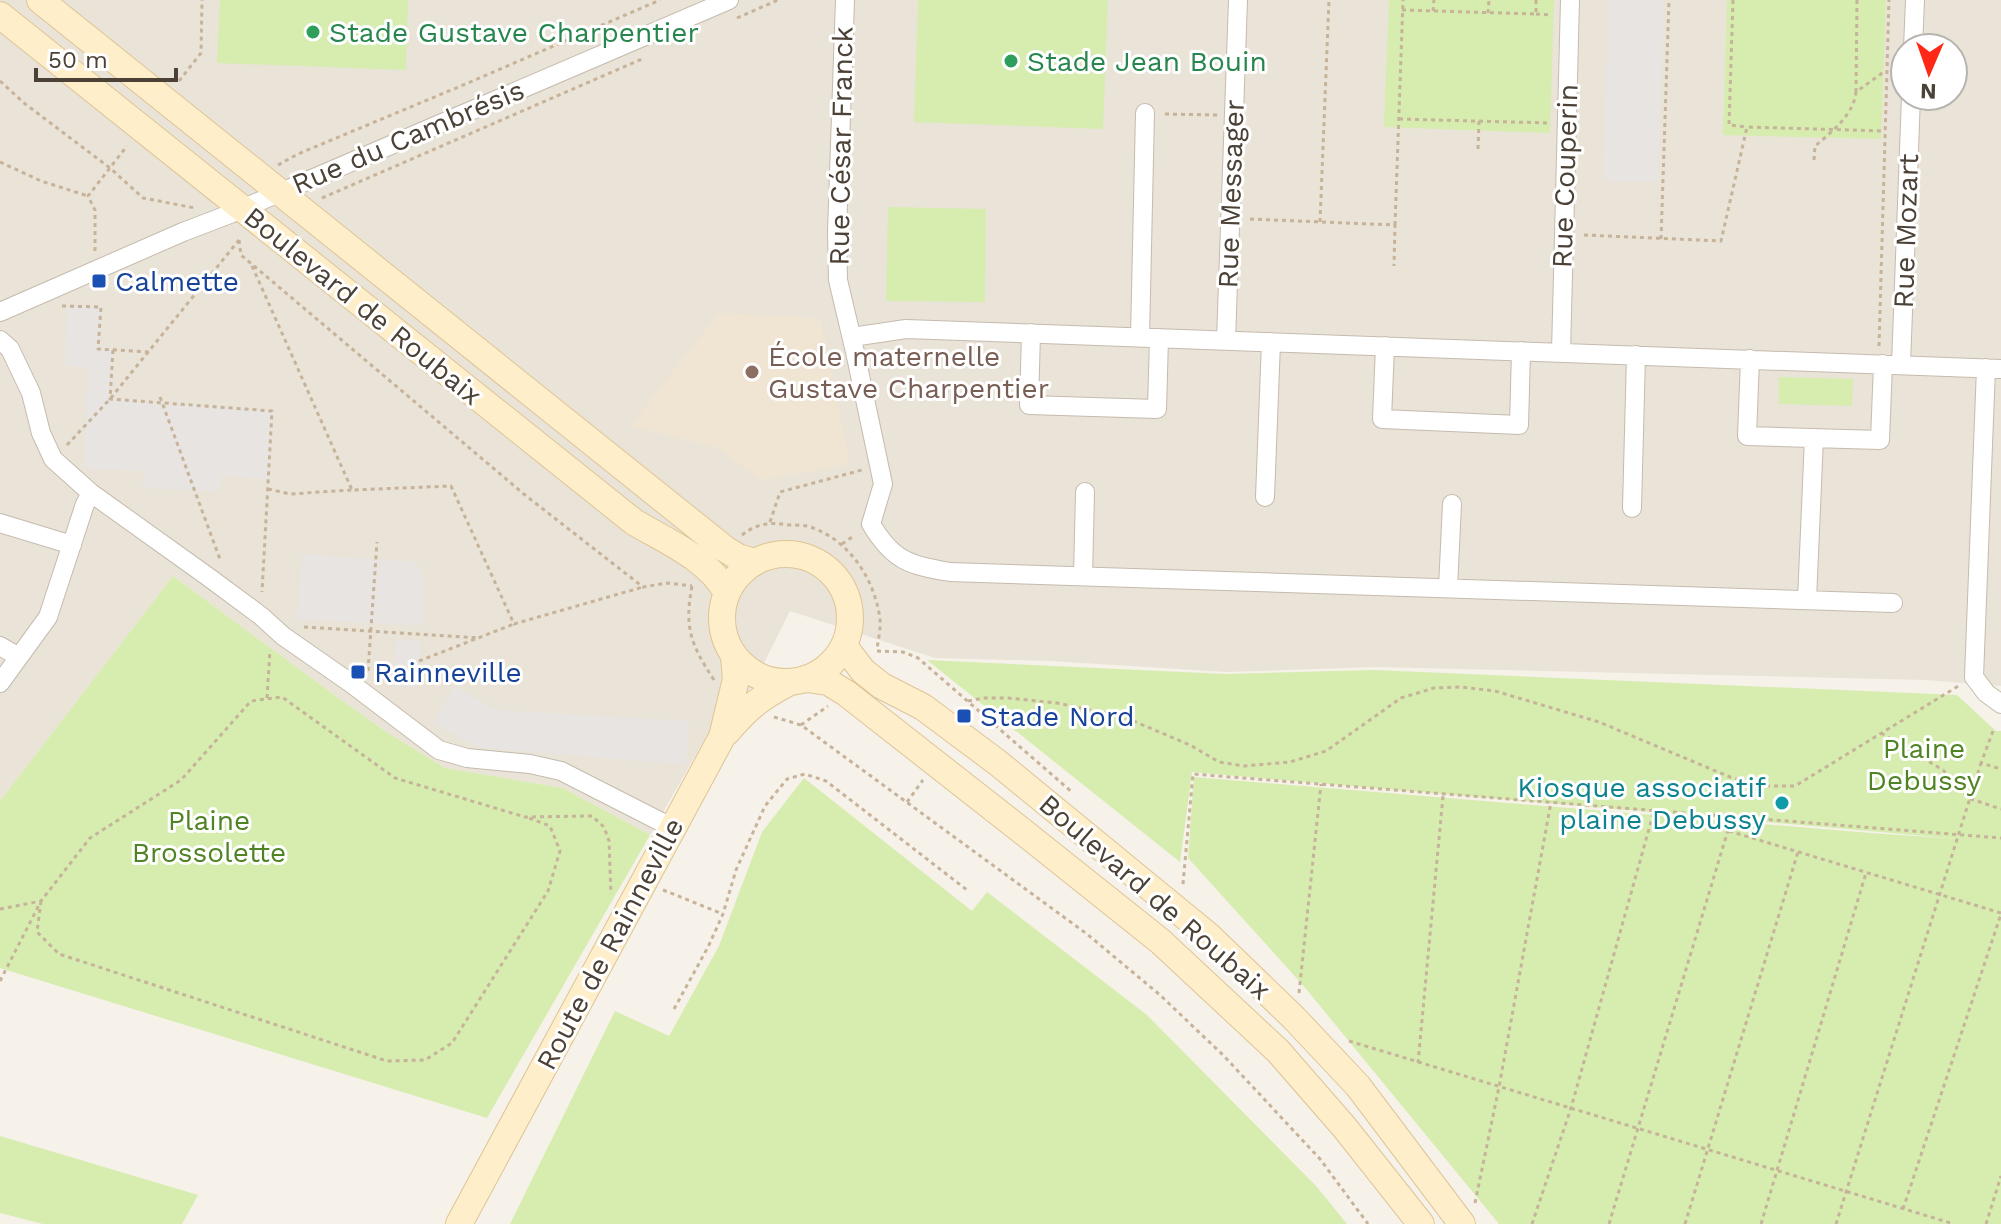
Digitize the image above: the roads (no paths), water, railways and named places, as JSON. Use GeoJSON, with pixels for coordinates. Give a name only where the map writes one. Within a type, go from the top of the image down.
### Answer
{"type":"FeatureCollection","features":[{"type":"Feature","properties":{"kind":"main road","name":"Boulevard de Roubaix"},"geometry":{"type":"LineString","coordinates":[[40,0],[725,549],[754,562]]}},
{"type":"Feature","properties":{"kind":"main road","name":"Boulevard de Roubaix"},"geometry":{"type":"LineString","coordinates":[[0,15],[634,522],[707,566],[727,593]]}},
{"type":"Feature","properties":{"kind":"main road"},"geometry":{"type":"LineString","coordinates":[[722,737],[762,697],[822,671],[835,660],[850,629],[846,593],[830,571],[807,557],[789,553],[771,555],[743,570],[727,593],[723,606],[723,632],[734,656],[745,668],[774,681],[799,680]]}},
{"type":"Feature","properties":{"kind":"main road","name":"Boulevard de Roubaix"},"geometry":{"type":"LineString","coordinates":[[844,646],[863,671],[882,686],[923,707],[998,763],[1209,936],[1294,1018],[1358,1086],[1468,1216]]}},
{"type":"Feature","properties":{"kind":"main road","name":"Route de Rainneville"},"geometry":{"type":"LineString","coordinates":[[459,1224],[722,737],[736,679],[734,656]]}},
{"type":"Feature","properties":{"kind":"main road","name":"Boulevard de Roubaix"},"geometry":{"type":"LineString","coordinates":[[799,680],[828,682],[846,693],[1160,941],[1278,1051],[1345,1128],[1421,1224]]}},
{"type":"Feature","properties":{"kind":"street","name":"Rue du Cambrésis"},"geometry":{"type":"LineString","coordinates":[[0,312],[241,208],[268,184],[729,0]]}},
{"type":"Feature","properties":{"kind":"street","name":"Rue César Franck"},"geometry":{"type":"LineString","coordinates":[[845,0],[838,280],[883,484],[871,524],[883,545],[906,562],[950,572],[1083,576]]}},
{"type":"Feature","properties":{"kind":"street","name":"Rue Messager"},"geometry":{"type":"LineString","coordinates":[[1226,340],[1238,0]]}},
{"type":"Feature","properties":{"kind":"street"},"geometry":{"type":"LineString","coordinates":[[1914,32],[1915,0]]}},
{"type":"Feature","properties":{"kind":"street","name":"Rue Couperin"},"geometry":{"type":"LineString","coordinates":[[1561,353],[1567,123],[1564,7]]}},
{"type":"Feature","properties":{"kind":"street","name":"Rue Mozart"},"geometry":{"type":"LineString","coordinates":[[1814,438],[1880,440],[1910,112]]}},
{"type":"Feature","properties":{"kind":"street"},"geometry":{"type":"LineString","coordinates":[[1140,337],[1145,113]]}},
{"type":"Feature","properties":{"kind":"street"},"geometry":{"type":"LineString","coordinates":[[852,337],[906,329],[1750,359],[1887,360],[1993,368],[1974,677],[1986,693],[2001,704]]}},
{"type":"Feature","properties":{"kind":"street"},"geometry":{"type":"LineString","coordinates":[[1031,333],[1029,405],[1157,409],[1159,338]]}},
{"type":"Feature","properties":{"kind":"street"},"geometry":{"type":"LineString","coordinates":[[0,340],[10,349],[31,393],[41,433],[53,459],[91,493],[439,750],[467,758],[530,764],[561,771],[673,828]]}},
{"type":"Feature","properties":{"kind":"street"},"geometry":{"type":"LineString","coordinates":[[1265,497],[1271,342]]}},
{"type":"Feature","properties":{"kind":"street"},"geometry":{"type":"LineString","coordinates":[[1385,346],[1382,419],[1519,425],[1521,351]]}},
{"type":"Feature","properties":{"kind":"street"},"geometry":{"type":"LineString","coordinates":[[1632,508],[1636,355]]}},
{"type":"Feature","properties":{"kind":"street"},"geometry":{"type":"LineString","coordinates":[[1750,359],[1747,436],[1814,438],[1807,600]]}},
{"type":"Feature","properties":{"kind":"street"},"geometry":{"type":"LineString","coordinates":[[1085,492],[1083,576],[1893,603]]}},
{"type":"Feature","properties":{"kind":"street"},"geometry":{"type":"LineString","coordinates":[[0,683],[48,617],[91,493]]}},
{"type":"Feature","properties":{"kind":"street"},"geometry":{"type":"LineString","coordinates":[[1448,588],[1452,504]]}},
{"type":"Feature","properties":{"kind":"street"},"geometry":{"type":"LineString","coordinates":[[0,523],[72,545]]}},
{"type":"Feature","properties":{"kind":"street"},"geometry":{"type":"LineString","coordinates":[[0,646],[19,657]]}},
{"type":"Feature","properties":{"kind":"place","name":"Stade Gustave Charpentier"},"geometry":{"type":"Point","coordinates":[313,32]}},
{"type":"Feature","properties":{"kind":"place","name":"Stade Jean Bouin"},"geometry":{"type":"Point","coordinates":[1011,61]}},
{"type":"Feature","properties":{"kind":"place","name":"Calmette"},"geometry":{"type":"Point","coordinates":[99,281]}},
{"type":"Feature","properties":{"kind":"place","name":"École maternelle Gustave Charpentier"},"geometry":{"type":"Point","coordinates":[752,372]}},
{"type":"Feature","properties":{"kind":"place","name":"Rainneville"},"geometry":{"type":"Point","coordinates":[358,672]}},
{"type":"Feature","properties":{"kind":"place","name":"Stade Nord"},"geometry":{"type":"Point","coordinates":[964,716]}},
{"type":"Feature","properties":{"kind":"place","name":"Kiosque associatif plaine Debussy"},"geometry":{"type":"Point","coordinates":[1782,803]}},
{"type":"Feature","properties":{"kind":"park label","name":"Plaine Debussy"},"geometry":{"type":"Point","coordinates":[1924,764]}},
{"type":"Feature","properties":{"kind":"park label","name":"Plaine Brossolette"},"geometry":{"type":"Point","coordinates":[209,836]}}]}
